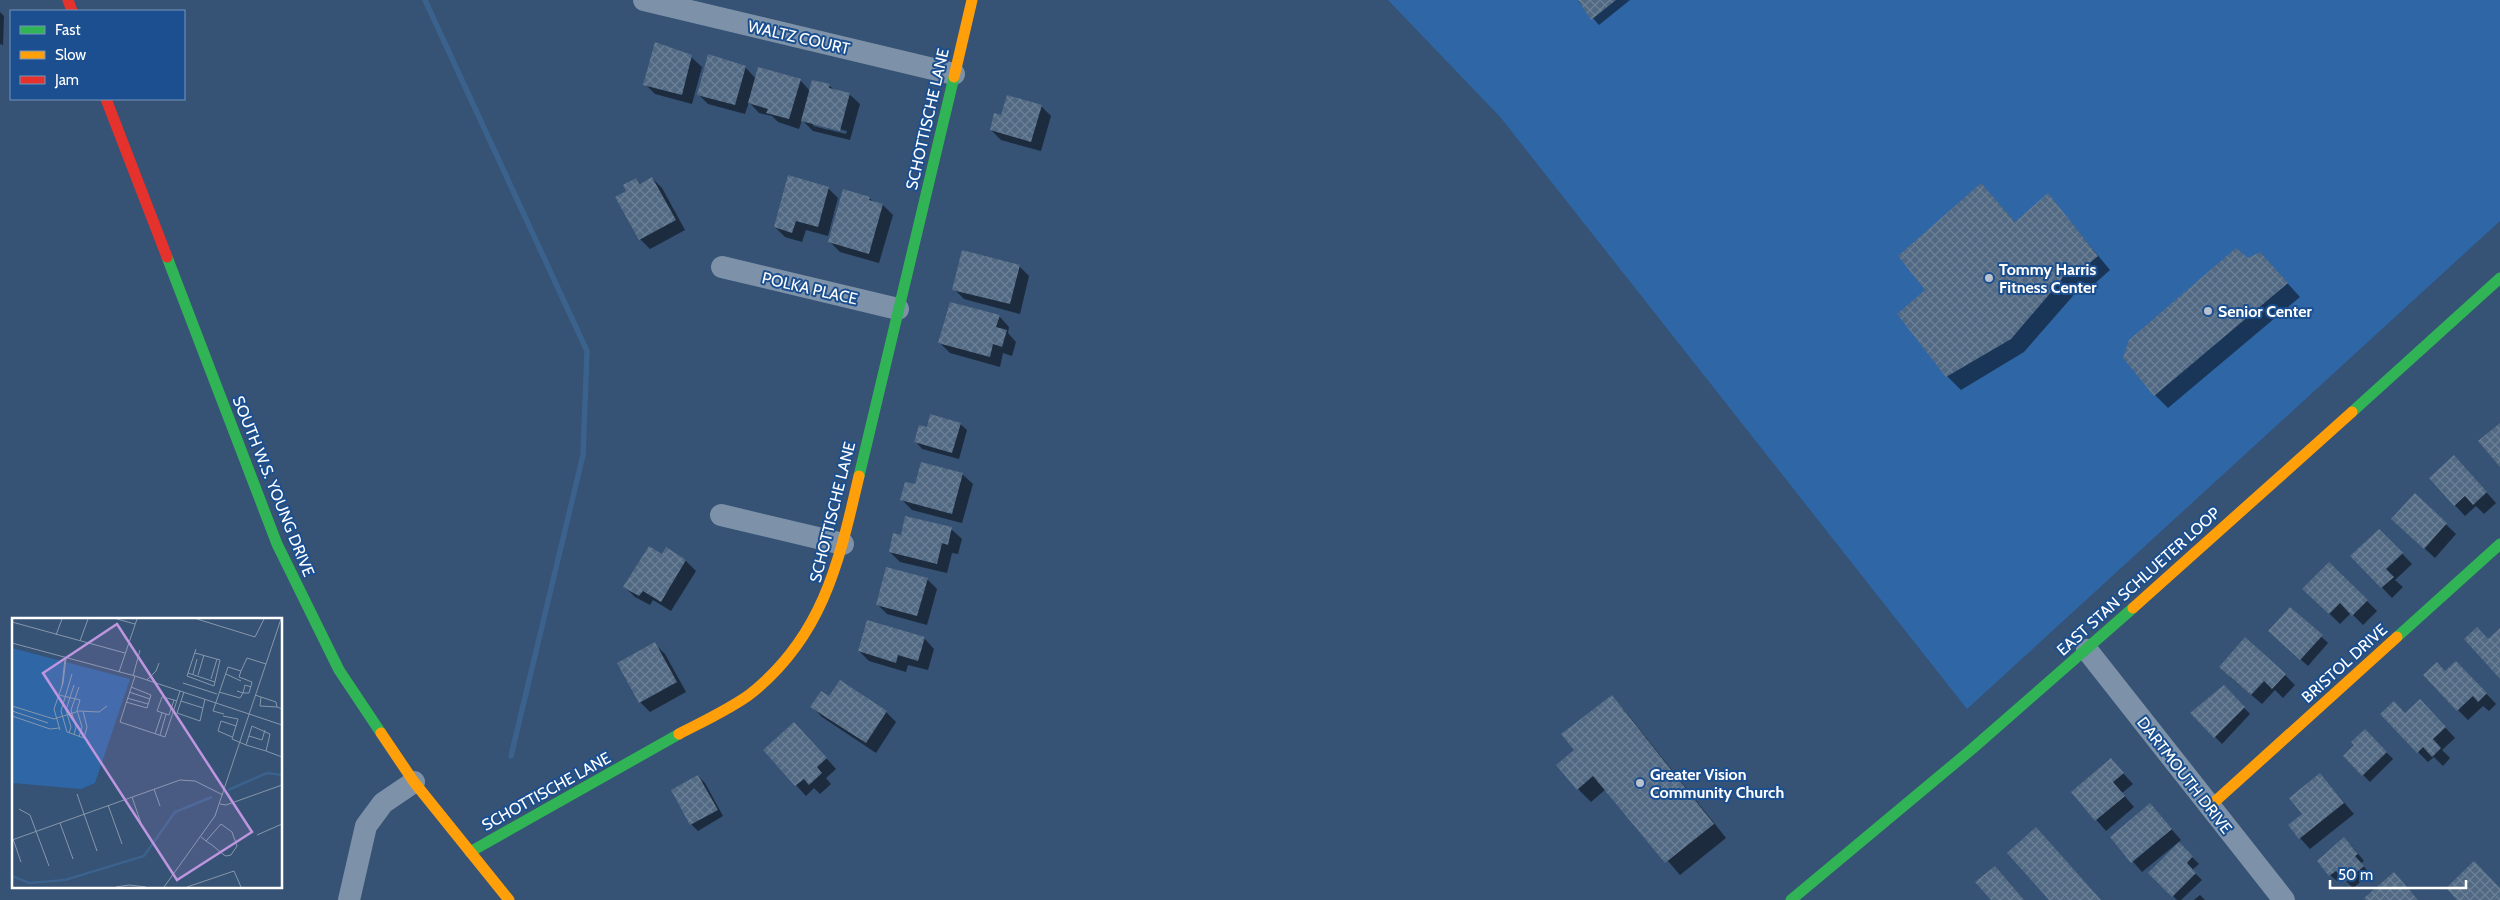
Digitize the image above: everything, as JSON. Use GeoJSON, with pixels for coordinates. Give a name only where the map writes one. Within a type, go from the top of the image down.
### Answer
{"type":"FeatureCollection","features":[{"type":"Feature","properties":{"kind":"main road","name":"SCHOTTISCHE LANE"},"geometry":{"type":"LineString","coordinates":[[470,852],[727,709],[768,680],[798,648],[821,611],[833,580],[843,544],[972,0]]}},
{"type":"Feature","properties":{"kind":"main road","name":"SOUTH W.S. YOUNG DRIVE"},"geometry":{"type":"LineString","coordinates":[[106,100],[277,544],[339,670],[414,782],[509,900]]}},
{"type":"Feature","properties":{"kind":"main road","name":"EAST STAN SCHLUETER LOOP"},"geometry":{"type":"LineString","coordinates":[[1791,900],[1962,760],[2500,278]]}},
{"type":"Feature","properties":{"kind":"main road","name":"BRISTOL DRIVE"},"geometry":{"type":"LineString","coordinates":[[2210,806],[2500,544]]}},
{"type":"Feature","properties":{"kind":"street","name":"WALTZ COURT"},"geometry":{"type":"LineString","coordinates":[[644,0],[954,74]]}},
{"type":"Feature","properties":{"kind":"street","name":"POLKA PLACE"},"geometry":{"type":"LineString","coordinates":[[722,267],[898,309]]}},
{"type":"Feature","properties":{"kind":"street"},"geometry":{"type":"LineString","coordinates":[[722,515],[843,544]]}},
{"type":"Feature","properties":{"kind":"street","name":"DARTMOUTH DRIVE"},"geometry":{"type":"LineString","coordinates":[[2087,650],[2284,900]]}},
{"type":"Feature","properties":{"kind":"street"},"geometry":{"type":"LineString","coordinates":[[349,900],[366,826],[383,803],[414,782]]}},
{"type":"Feature","properties":{"kind":"shaded area"},"geometry":{"type":"Polygon","coordinates":[[[1388,0],[2500,0],[2500,221],[1967,709],[1501,118],[1388,0]]]}},
{"type":"Feature","properties":{"kind":"building"},"geometry":{"type":"Polygon","coordinates":[[[1578,0],[1616,0],[1591,20],[1578,0]]]}},
{"type":"Feature","properties":{"kind":"building"},"geometry":{"type":"Polygon","coordinates":[[[655,42],[692,55],[682,95],[643,85],[655,42]]]}},
{"type":"Feature","properties":{"kind":"building"},"geometry":{"type":"Polygon","coordinates":[[[708,54],[746,66],[735,105],[697,95],[708,54]]]}},
{"type":"Feature","properties":{"kind":"building"},"geometry":{"type":"Polygon","coordinates":[[[758,67],[801,79],[789,119],[766,113],[768,109],[748,103],[758,67]]]}},
{"type":"Feature","properties":{"kind":"building"},"geometry":{"type":"Polygon","coordinates":[[[812,80],[830,84],[829,88],[850,93],[840,131],[801,121],[812,80]]]}},
{"type":"Feature","properties":{"kind":"building"},"geometry":{"type":"Polygon","coordinates":[[[1007,95],[1042,105],[1031,142],[990,130],[994,113],[1001,115],[1007,95]]]}},
{"type":"Feature","properties":{"kind":"building"},"geometry":{"type":"Polygon","coordinates":[[[788,175],[829,187],[818,227],[796,221],[792,233],[774,227],[788,175]]]}},
{"type":"Feature","properties":{"kind":"building"},"geometry":{"type":"Polygon","coordinates":[[[652,177],[676,220],[639,240],[615,197],[626,191],[623,185],[636,178],[640,184],[652,177]]]}},
{"type":"Feature","properties":{"kind":"building","name":"Tommy Harris Fitness Center"},"geometry":{"type":"Polygon","coordinates":[[[1981,183],[2015,222],[2048,193],[2098,256],[2078,273],[2068,269],[2058,284],[2011,339],[1946,377],[1897,314],[1925,290],[1898,256],[1981,183]]]}},
{"type":"Feature","properties":{"kind":"building"},"geometry":{"type":"Polygon","coordinates":[[[843,189],[870,197],[869,200],[883,204],[869,254],[828,242],[843,189]]]}},
{"type":"Feature","properties":{"kind":"building","name":"Senior Center"},"geometry":{"type":"Polygon","coordinates":[[[2236,248],[2248,258],[2260,252],[2288,283],[2154,396],[2123,358],[2129,340],[2236,248]]]}},
{"type":"Feature","properties":{"kind":"building"},"geometry":{"type":"Polygon","coordinates":[[[962,250],[1020,265],[1010,304],[952,290],[962,250]]]}},
{"type":"Feature","properties":{"kind":"building"},"geometry":{"type":"Polygon","coordinates":[[[950,302],[1000,315],[996,327],[1007,330],[1002,347],[993,344],[990,357],[938,343],[950,302]]]}},
{"type":"Feature","properties":{"kind":"building"},"geometry":{"type":"Polygon","coordinates":[[[930,414],[961,423],[952,453],[914,442],[919,425],[927,427],[930,414]]]}},
{"type":"Feature","properties":{"kind":"building"},"geometry":{"type":"Polygon","coordinates":[[[2500,423],[2500,467],[2478,441],[2500,423]]]}},
{"type":"Feature","properties":{"kind":"building"},"geometry":{"type":"Polygon","coordinates":[[[2454,455],[2487,492],[2473,505],[2465,496],[2454,506],[2429,478],[2454,455]]]}},
{"type":"Feature","properties":{"kind":"building"},"geometry":{"type":"Polygon","coordinates":[[[921,462],[963,473],[952,514],[900,500],[905,482],[915,484],[921,462]]]}},
{"type":"Feature","properties":{"kind":"building"},"geometry":{"type":"Polygon","coordinates":[[[2415,493],[2447,523],[2424,549],[2391,519],[2415,493]]]}},
{"type":"Feature","properties":{"kind":"building"},"geometry":{"type":"Polygon","coordinates":[[[905,516],[952,527],[948,545],[942,543],[937,564],[889,552],[893,533],[901,535],[905,516]]]}},
{"type":"Feature","properties":{"kind":"building"},"geometry":{"type":"Polygon","coordinates":[[[2379,529],[2403,553],[2386,569],[2394,577],[2381,588],[2350,556],[2379,529]]]}},
{"type":"Feature","properties":{"kind":"building"},"geometry":{"type":"Polygon","coordinates":[[[649,546],[662,554],[666,547],[686,560],[661,602],[643,591],[639,596],[623,587],[649,546]]]}},
{"type":"Feature","properties":{"kind":"building"},"geometry":{"type":"Polygon","coordinates":[[[2329,562],[2368,600],[2352,616],[2340,603],[2329,614],[2302,589],[2329,562]]]}},
{"type":"Feature","properties":{"kind":"building"},"geometry":{"type":"Polygon","coordinates":[[[886,567],[928,578],[917,616],[876,605],[886,567]]]}},
{"type":"Feature","properties":{"kind":"building"},"geometry":{"type":"Polygon","coordinates":[[[2290,607],[2323,635],[2300,660],[2268,631],[2290,607]]]}},
{"type":"Feature","properties":{"kind":"building"},"geometry":{"type":"Polygon","coordinates":[[[867,620],[925,637],[918,661],[898,655],[896,663],[858,651],[867,620]]]}},
{"type":"Feature","properties":{"kind":"building"},"geometry":{"type":"Polygon","coordinates":[[[2477,627],[2488,639],[2500,628],[2500,679],[2464,639],[2477,627]]]}},
{"type":"Feature","properties":{"kind":"building"},"geometry":{"type":"Polygon","coordinates":[[[2245,637],[2286,674],[2272,689],[2264,681],[2251,695],[2219,667],[2245,637]]]}},
{"type":"Feature","properties":{"kind":"building"},"geometry":{"type":"Polygon","coordinates":[[[655,642],[677,682],[639,703],[617,663],[655,642]]]}},
{"type":"Feature","properties":{"kind":"building"},"geometry":{"type":"Polygon","coordinates":[[[2456,661],[2487,693],[2478,702],[2473,696],[2457,711],[2423,675],[2437,662],[2445,671],[2456,661]]]}},
{"type":"Feature","properties":{"kind":"building"},"geometry":{"type":"Polygon","coordinates":[[[840,680],[887,711],[866,743],[810,707],[821,691],[829,696],[840,680]]]}},
{"type":"Feature","properties":{"kind":"building"},"geometry":{"type":"Polygon","coordinates":[[[2224,685],[2245,707],[2214,738],[2190,713],[2224,685]]]}},
{"type":"Feature","properties":{"kind":"building","name":"Greater Vision Community Church"},"geometry":{"type":"Polygon","coordinates":[[[1612,695],[1714,824],[1665,863],[1593,776],[1577,790],[1556,765],[1574,750],[1561,734],[1612,695]]]}},
{"type":"Feature","properties":{"kind":"building"},"geometry":{"type":"Polygon","coordinates":[[[2420,699],[2446,727],[2433,739],[2441,748],[2432,757],[2423,747],[2417,753],[2380,714],[2394,701],[2405,713],[2420,699]]]}},
{"type":"Feature","properties":{"kind":"building"},"geometry":{"type":"Polygon","coordinates":[[[794,722],[827,758],[817,767],[822,773],[809,785],[804,779],[795,786],[763,750],[794,722]]]}},
{"type":"Feature","properties":{"kind":"building"},"geometry":{"type":"Polygon","coordinates":[[[2365,729],[2387,752],[2362,776],[2343,756],[2354,745],[2351,742],[2365,729]]]}},
{"type":"Feature","properties":{"kind":"building"},"geometry":{"type":"Polygon","coordinates":[[[2111,758],[2124,773],[2113,782],[2125,796],[2095,821],[2071,792],[2111,758]]]}},
{"type":"Feature","properties":{"kind":"building"},"geometry":{"type":"Polygon","coordinates":[[[2320,773],[2344,803],[2299,839],[2288,825],[2302,814],[2289,798],[2320,773]]]}},
{"type":"Feature","properties":{"kind":"building"},"geometry":{"type":"Polygon","coordinates":[[[698,775],[718,810],[690,825],[671,790],[698,775]]]}},
{"type":"Feature","properties":{"kind":"building"},"geometry":{"type":"Polygon","coordinates":[[[2150,803],[2172,829],[2131,863],[2110,837],[2150,803]]]}},
{"type":"Feature","properties":{"kind":"building"},"geometry":{"type":"Polygon","coordinates":[[[2036,827],[2101,900],[2049,900],[2007,853],[2036,827]]]}},
{"type":"Feature","properties":{"kind":"building"},"geometry":{"type":"Polygon","coordinates":[[[2344,837],[2358,854],[2355,856],[2364,866],[2345,882],[2336,871],[2329,876],[2317,861],[2344,837]]]}},
{"type":"Feature","properties":{"kind":"building"},"geometry":{"type":"Polygon","coordinates":[[[2179,842],[2193,856],[2187,863],[2196,873],[2172,897],[2148,873],[2179,842]]]}},
{"type":"Feature","properties":{"kind":"building"},"geometry":{"type":"Polygon","coordinates":[[[2474,861],[2500,888],[2500,900],[2457,900],[2446,888],[2474,861]]]}},
{"type":"Feature","properties":{"kind":"building"},"geometry":{"type":"Polygon","coordinates":[[[1995,866],[2024,900],[1991,900],[1975,882],[1995,866]]]}},
{"type":"Feature","properties":{"kind":"building"},"geometry":{"type":"Polygon","coordinates":[[[2394,872],[2418,900],[2366,900],[2364,898],[2394,872]]]}},
{"type":"Feature","properties":{"kind":"waterway"},"geometry":{"type":"LineString","coordinates":[[425,0],[587,351],[583,455],[511,756]]}},
{"type":"Feature","properties":{"kind":"traffic: fast"},"geometry":{"type":"LineString","coordinates":[[859,476],[954,77]]}},
{"type":"Feature","properties":{"kind":"traffic: fast"},"geometry":{"type":"LineString","coordinates":[[167,257],[277,544],[339,670],[381,733]]}},
{"type":"Feature","properties":{"kind":"traffic: fast"},"geometry":{"type":"LineString","coordinates":[[2352,412],[2500,278]]}},
{"type":"Feature","properties":{"kind":"traffic: fast"},"geometry":{"type":"LineString","coordinates":[[2397,637],[2500,544]]}},
{"type":"Feature","properties":{"kind":"traffic: fast"},"geometry":{"type":"LineString","coordinates":[[1791,900],[1972,749],[2133,608]]}},
{"type":"Feature","properties":{"kind":"traffic: fast"},"geometry":{"type":"LineString","coordinates":[[470,852],[679,734]]}},
{"type":"Feature","properties":{"kind":"traffic: slow"},"geometry":{"type":"LineString","coordinates":[[954,77],[972,0]]}},
{"type":"Feature","properties":{"kind":"traffic: slow"},"geometry":{"type":"LineString","coordinates":[[2133,608],[2352,412]]}},
{"type":"Feature","properties":{"kind":"traffic: slow"},"geometry":{"type":"LineString","coordinates":[[679,734],[724,711],[749,695],[774,672],[795,648],[811,623],[835,568],[859,476]]}},
{"type":"Feature","properties":{"kind":"traffic: slow"},"geometry":{"type":"LineString","coordinates":[[2210,806],[2397,637]]}},
{"type":"Feature","properties":{"kind":"traffic: slow"},"geometry":{"type":"LineString","coordinates":[[381,733],[414,782],[509,900]]}},
{"type":"Feature","properties":{"kind":"traffic: jam"},"geometry":{"type":"LineString","coordinates":[[68,0],[72,10]]}},
{"type":"Feature","properties":{"kind":"traffic: jam"},"geometry":{"type":"LineString","coordinates":[[106,100],[167,257]]}},
{"type":"Feature","properties":{"kind":"place","name":"Tommy Harris Fitness Center"},"geometry":{"type":"Point","coordinates":[1989,278]}},
{"type":"Feature","properties":{"kind":"place","name":"Senior Center"},"geometry":{"type":"Point","coordinates":[2208,311]}},
{"type":"Feature","properties":{"kind":"place","name":"Greater Vision Community Church"},"geometry":{"type":"Point","coordinates":[1640,783]}}]}
